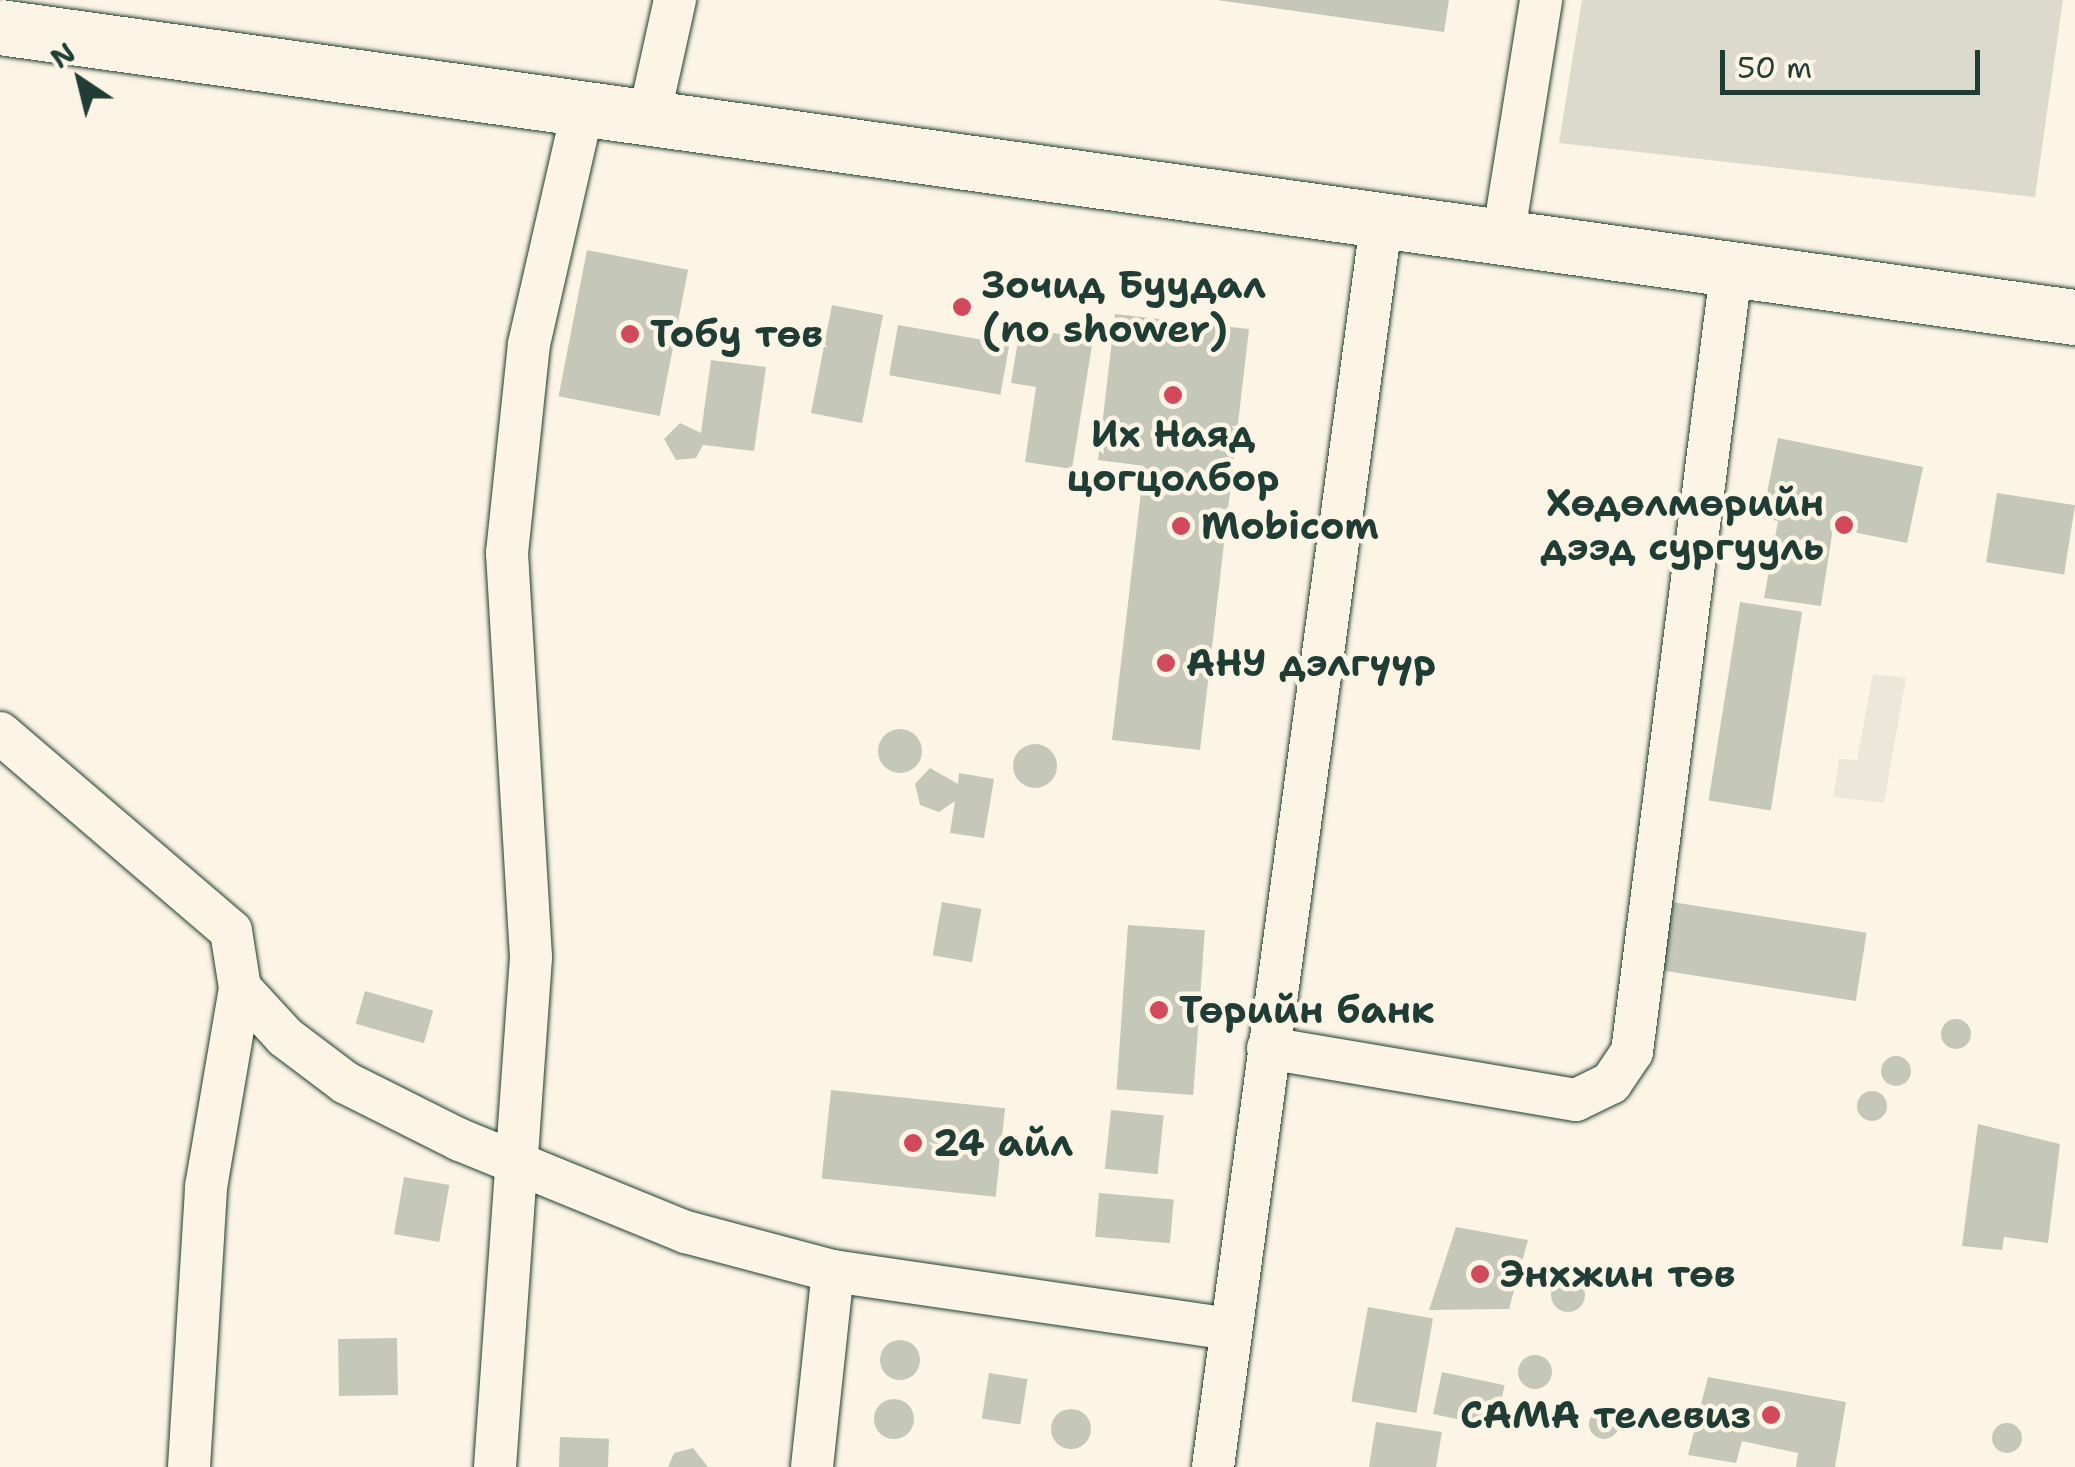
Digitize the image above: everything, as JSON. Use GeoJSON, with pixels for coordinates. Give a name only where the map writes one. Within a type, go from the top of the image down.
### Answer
{"type":"FeatureCollection","features":[{"type":"Feature","properties":{"kind":"highway"},"geometry":{"type":"LineString","coordinates":[[0,27],[1731,273],[2075,316]]}},
{"type":"Feature","properties":{"kind":"street"},"geometry":{"type":"LineString","coordinates":[[649,117],[675,0]]}},
{"type":"Feature","properties":{"kind":"street"},"geometry":{"type":"LineString","coordinates":[[1503,238],[1541,0]]}},
{"type":"Feature","properties":{"kind":"street"},"geometry":{"type":"LineString","coordinates":[[494,1467],[530,958],[507,553],[530,344],[583,108]]}},
{"type":"Feature","properties":{"kind":"street"},"geometry":{"type":"LineString","coordinates":[[1213,1467],[1381,224]]}},
{"type":"Feature","properties":{"kind":"street"},"geometry":{"type":"LineString","coordinates":[[1268,1048],[1576,1100],[1611,1083],[1632,1052],[1731,273]]}},
{"type":"Feature","properties":{"kind":"street"},"geometry":{"type":"LineString","coordinates":[[0,733],[230,931],[240,988],[206,1187],[189,1467]]}},
{"type":"Feature","properties":{"kind":"street"},"geometry":{"type":"LineString","coordinates":[[240,988],[346,1083],[518,1166],[686,1232],[832,1271],[1230,1328]]}},
{"type":"Feature","properties":{"kind":"street"},"geometry":{"type":"LineString","coordinates":[[812,1467],[832,1271]]}},
{"type":"Feature","properties":{"kind":"shaded area"},"geometry":{"type":"Polygon","coordinates":[[[1582,0],[2063,0],[2035,197],[1559,143],[1582,0]]]}},
{"type":"Feature","properties":{"kind":"shaded area"},"geometry":{"type":"Polygon","coordinates":[[[1873,674],[1906,678],[1884,803],[1833,797],[1839,759],[1857,760],[1873,674]]]}},
{"type":"Feature","properties":{"kind":"building"},"geometry":{"type":"Polygon","coordinates":[[[1217,0],[1449,0],[1444,32],[1217,0]]]}},
{"type":"Feature","properties":{"kind":"building","name":"Тобу төв"},"geometry":{"type":"Polygon","coordinates":[[[587,250],[688,270],[660,416],[559,396],[587,250]]]}},
{"type":"Feature","properties":{"kind":"building"},"geometry":{"type":"Polygon","coordinates":[[[832,305],[883,315],[862,423],[811,413],[832,305]]]}},
{"type":"Feature","properties":{"kind":"building"},"geometry":{"type":"Polygon","coordinates":[[[1115,314],[1249,329],[1200,750],[1112,740],[1144,466],[1098,460],[1115,314]]]}},
{"type":"Feature","properties":{"kind":"building"},"geometry":{"type":"Polygon","coordinates":[[[898,325],[1009,345],[1000,395],[889,375],[898,325]]]}},
{"type":"Feature","properties":{"kind":"building"},"geometry":{"type":"Polygon","coordinates":[[[1020,328],[1093,339],[1072,469],[1025,462],[1036,387],[1011,383],[1020,328]]]}},
{"type":"Feature","properties":{"kind":"building"},"geometry":{"type":"Polygon","coordinates":[[[711,360],[766,367],[754,451],[703,445],[696,458],[676,460],[664,439],[680,423],[701,433],[711,360]]]}},
{"type":"Feature","properties":{"kind":"building","name":"Хөдөлмөрийн дээд сургууль"},"geometry":{"type":"Polygon","coordinates":[[[1778,438],[1923,467],[1907,543],[1833,528],[1821,606],[1764,598],[1778,521],[1762,518],[1778,438]]]}},
{"type":"Feature","properties":{"kind":"building"},"geometry":{"type":"Polygon","coordinates":[[[1997,493],[2075,505],[2064,574],[1986,562],[1997,493]]]}},
{"type":"Feature","properties":{"kind":"building"},"geometry":{"type":"Polygon","coordinates":[[[1740,602],[1802,612],[1771,810],[1709,801],[1740,602]]]}},
{"type":"Feature","properties":{"kind":"building"},"geometry":{"type":"Polygon","coordinates":[[[900,729],[916,735],[922,751],[916,767],[900,773],[884,767],[878,751],[884,735],[900,729]]]}},
{"type":"Feature","properties":{"kind":"building"},"geometry":{"type":"Polygon","coordinates":[[[1035,744],[1051,750],[1057,766],[1051,782],[1035,788],[1019,782],[1013,766],[1019,750],[1035,744]]]}},
{"type":"Feature","properties":{"kind":"building"},"geometry":{"type":"Polygon","coordinates":[[[930,768],[958,784],[959,773],[994,779],[984,838],[950,833],[955,801],[939,812],[920,805],[915,784],[930,768]]]}},
{"type":"Feature","properties":{"kind":"building"},"geometry":{"type":"Polygon","coordinates":[[[942,902],[981,909],[972,962],[933,955],[942,902]]]}},
{"type":"Feature","properties":{"kind":"building"},"geometry":{"type":"Polygon","coordinates":[[[1672,902],[1867,933],[1856,1001],[1661,970],[1672,902]]]}},
{"type":"Feature","properties":{"kind":"building","name":"Төрийн банк"},"geometry":{"type":"Polygon","coordinates":[[[1128,925],[1205,930],[1193,1095],[1116,1090],[1128,925]]]}},
{"type":"Feature","properties":{"kind":"building"},"geometry":{"type":"Polygon","coordinates":[[[365,991],[433,1011],[424,1043],[356,1024],[365,991]]]}},
{"type":"Feature","properties":{"kind":"building"},"geometry":{"type":"Polygon","coordinates":[[[1956,1019],[1967,1023],[1971,1034],[1967,1045],[1956,1049],[1945,1045],[1941,1034],[1945,1023],[1956,1019]]]}},
{"type":"Feature","properties":{"kind":"building"},"geometry":{"type":"Polygon","coordinates":[[[1896,1056],[1907,1060],[1911,1071],[1907,1082],[1896,1086],[1885,1082],[1881,1071],[1885,1060],[1896,1056]]]}},
{"type":"Feature","properties":{"kind":"building","name":"24 айл"},"geometry":{"type":"Polygon","coordinates":[[[831,1090],[1005,1108],[996,1197],[822,1179],[831,1090]]]}},
{"type":"Feature","properties":{"kind":"building"},"geometry":{"type":"Polygon","coordinates":[[[1872,1091],[1883,1095],[1887,1106],[1883,1117],[1872,1121],[1861,1117],[1857,1106],[1861,1095],[1872,1091]]]}},
{"type":"Feature","properties":{"kind":"building"},"geometry":{"type":"Polygon","coordinates":[[[1111,1110],[1164,1116],[1158,1174],[1105,1169],[1111,1110]]]}},
{"type":"Feature","properties":{"kind":"building"},"geometry":{"type":"Polygon","coordinates":[[[1978,1124],[2060,1144],[2048,1243],[2004,1237],[2002,1250],[1962,1246],[1978,1124]]]}},
{"type":"Feature","properties":{"kind":"building"},"geometry":{"type":"Polygon","coordinates":[[[404,1177],[449,1185],[439,1242],[394,1234],[404,1177]]]}},
{"type":"Feature","properties":{"kind":"building"},"geometry":{"type":"Polygon","coordinates":[[[1099,1193],[1174,1200],[1170,1243],[1095,1237],[1099,1193]]]}},
{"type":"Feature","properties":{"kind":"building","name":"Энхжин төв"},"geometry":{"type":"Polygon","coordinates":[[[1456,1227],[1528,1240],[1509,1309],[1429,1310],[1456,1227]]]}},
{"type":"Feature","properties":{"kind":"building"},"geometry":{"type":"Polygon","coordinates":[[[1568,1278],[1580,1283],[1585,1295],[1580,1307],[1568,1312],[1556,1307],[1551,1295],[1556,1283],[1568,1278]]]}},
{"type":"Feature","properties":{"kind":"building"},"geometry":{"type":"Polygon","coordinates":[[[1368,1307],[1433,1318],[1416,1413],[1351,1402],[1368,1307]]]}},
{"type":"Feature","properties":{"kind":"building"},"geometry":{"type":"Polygon","coordinates":[[[397,1338],[398,1395],[339,1396],[338,1339],[397,1338]]]}},
{"type":"Feature","properties":{"kind":"building"},"geometry":{"type":"Polygon","coordinates":[[[900,1340],[914,1346],[920,1360],[914,1374],[900,1380],[886,1374],[880,1360],[886,1346],[900,1340]]]}},
{"type":"Feature","properties":{"kind":"building"},"geometry":{"type":"Polygon","coordinates":[[[1535,1355],[1547,1360],[1552,1372],[1547,1384],[1535,1389],[1523,1384],[1518,1372],[1523,1360],[1535,1355]]]}},
{"type":"Feature","properties":{"kind":"building"},"geometry":{"type":"Polygon","coordinates":[[[1442,1372],[1505,1385],[1496,1427],[1433,1414],[1442,1372]]]}},
{"type":"Feature","properties":{"kind":"building"},"geometry":{"type":"Polygon","coordinates":[[[989,1373],[1028,1379],[1020,1425],[982,1418],[989,1373]]]}},
{"type":"Feature","properties":{"kind":"building","name":"САМА телевиз"},"geometry":{"type":"Polygon","coordinates":[[[1708,1377],[1846,1402],[1835,1467],[1796,1467],[1798,1453],[1742,1441],[1736,1463],[1688,1455],[1708,1377]]]}},
{"type":"Feature","properties":{"kind":"building"},"geometry":{"type":"Polygon","coordinates":[[[894,1399],[908,1405],[914,1419],[908,1433],[894,1439],[880,1433],[874,1419],[880,1405],[894,1399]]]}},
{"type":"Feature","properties":{"kind":"building"},"geometry":{"type":"Polygon","coordinates":[[[1071,1409],[1085,1415],[1091,1429],[1085,1443],[1071,1449],[1057,1443],[1051,1429],[1057,1415],[1071,1409]]]}},
{"type":"Feature","properties":{"kind":"building"},"geometry":{"type":"Polygon","coordinates":[[[1604,1409],[1615,1413],[1619,1424],[1615,1435],[1604,1439],[1593,1435],[1589,1424],[1593,1413],[1604,1409]]]}},
{"type":"Feature","properties":{"kind":"building"},"geometry":{"type":"Polygon","coordinates":[[[1376,1422],[1442,1432],[1436,1467],[1369,1467],[1376,1422]]]}},
{"type":"Feature","properties":{"kind":"building"},"geometry":{"type":"Polygon","coordinates":[[[2007,1423],[2018,1427],[2022,1438],[2018,1449],[2007,1453],[1996,1449],[1992,1438],[1996,1427],[2007,1423]]]}},
{"type":"Feature","properties":{"kind":"building"},"geometry":{"type":"Polygon","coordinates":[[[560,1437],[609,1439],[608,1467],[559,1467],[560,1437]]]}},
{"type":"Feature","properties":{"kind":"building"},"geometry":{"type":"Polygon","coordinates":[[[693,1448],[708,1467],[668,1467],[674,1453],[693,1448]]]}},
{"type":"Feature","properties":{"kind":"place","name":"Зочид Буудал (no shower)"},"geometry":{"type":"Point","coordinates":[962,307]}},
{"type":"Feature","properties":{"kind":"place","name":"Тобу төв"},"geometry":{"type":"Point","coordinates":[630,334]}},
{"type":"Feature","properties":{"kind":"place","name":"Их Наяд цогцолбор"},"geometry":{"type":"Point","coordinates":[1173,395]}},
{"type":"Feature","properties":{"kind":"place","name":"Хөдөлмөрийн дээд сургууль"},"geometry":{"type":"Point","coordinates":[1844,525]}},
{"type":"Feature","properties":{"kind":"place","name":"Mobicom"},"geometry":{"type":"Point","coordinates":[1181,526]}},
{"type":"Feature","properties":{"kind":"place","name":"АНУ дэлгүүр"},"geometry":{"type":"Point","coordinates":[1166,663]}},
{"type":"Feature","properties":{"kind":"place","name":"Төрийн банк"},"geometry":{"type":"Point","coordinates":[1159,1010]}},
{"type":"Feature","properties":{"kind":"place","name":"24 айл"},"geometry":{"type":"Point","coordinates":[913,1143]}},
{"type":"Feature","properties":{"kind":"place","name":"Энхжин төв"},"geometry":{"type":"Point","coordinates":[1480,1274]}},
{"type":"Feature","properties":{"kind":"place","name":"САМА телевиз"},"geometry":{"type":"Point","coordinates":[1771,1415]}}]}
